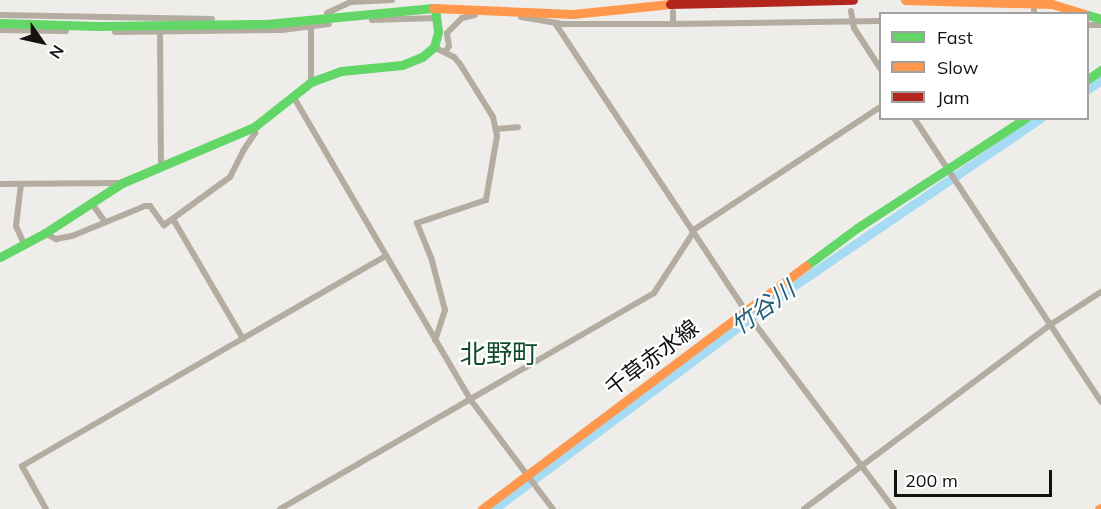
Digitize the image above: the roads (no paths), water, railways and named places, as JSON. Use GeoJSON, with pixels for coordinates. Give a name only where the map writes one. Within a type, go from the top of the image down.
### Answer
{"type":"FeatureCollection","features":[{"type":"Feature","properties":{"kind":"main road"},"geometry":{"type":"LineString","coordinates":[[0,23],[160,29],[303,22],[435,8],[573,14],[670,4],[853,0]]}},
{"type":"Feature","properties":{"kind":"main road"},"geometry":{"type":"LineString","coordinates":[[905,0],[1052,4],[1079,12]]}},
{"type":"Feature","properties":{"kind":"main road"},"geometry":{"type":"LineString","coordinates":[[0,257],[45,233],[122,183],[254,126],[311,82],[342,71],[402,65],[422,57],[434,47],[438,32],[435,8]]}},
{"type":"Feature","properties":{"kind":"main road","name":"千草赤水線"},"geometry":{"type":"LineString","coordinates":[[482,509],[857,228],[1023,120]]}},
{"type":"Feature","properties":{"kind":"street"},"geometry":{"type":"LineString","coordinates":[[0,15],[279,19],[330,13],[351,2],[392,0]]}},
{"type":"Feature","properties":{"kind":"street"},"geometry":{"type":"LineString","coordinates":[[0,30],[311,26],[435,8]]}},
{"type":"Feature","properties":{"kind":"street"},"geometry":{"type":"LineString","coordinates":[[851,11],[851,21],[879,66]]}},
{"type":"Feature","properties":{"kind":"street"},"geometry":{"type":"LineString","coordinates":[[673,12],[673,24]]}},
{"type":"Feature","properties":{"kind":"street"},"geometry":{"type":"LineString","coordinates":[[445,52],[449,46],[447,33],[456,23],[471,15],[518,16],[555,22],[673,24],[879,21]]}},
{"type":"Feature","properties":{"kind":"street"},"geometry":{"type":"LineString","coordinates":[[555,22],[746,312],[894,509]]}},
{"type":"Feature","properties":{"kind":"street"},"geometry":{"type":"LineString","coordinates":[[311,26],[311,82]]}},
{"type":"Feature","properties":{"kind":"street"},"geometry":{"type":"LineString","coordinates":[[160,29],[161,166]]}},
{"type":"Feature","properties":{"kind":"street"},"geometry":{"type":"LineString","coordinates":[[434,47],[445,52],[460,64],[493,117],[497,129],[486,200],[417,223],[431,257],[445,310],[435,340]]}},
{"type":"Feature","properties":{"kind":"street"},"geometry":{"type":"LineString","coordinates":[[294,96],[470,399],[553,509]]}},
{"type":"Feature","properties":{"kind":"street"},"geometry":{"type":"LineString","coordinates":[[280,509],[654,293],[693,232],[879,109]]}},
{"type":"Feature","properties":{"kind":"street"},"geometry":{"type":"LineString","coordinates":[[915,120],[1101,402]]}},
{"type":"Feature","properties":{"kind":"street"},"geometry":{"type":"LineString","coordinates":[[45,233],[56,239],[72,236],[150,206],[164,225],[230,177],[255,133],[254,126]]}},
{"type":"Feature","properties":{"kind":"street"},"geometry":{"type":"LineString","coordinates":[[497,129],[518,127]]}},
{"type":"Feature","properties":{"kind":"street"},"geometry":{"type":"LineString","coordinates":[[0,184],[122,183]]}},
{"type":"Feature","properties":{"kind":"street"},"geometry":{"type":"LineString","coordinates":[[21,184],[16,226],[24,244]]}},
{"type":"Feature","properties":{"kind":"street"},"geometry":{"type":"LineString","coordinates":[[91,202],[105,222]]}},
{"type":"Feature","properties":{"kind":"street"},"geometry":{"type":"LineString","coordinates":[[173,219],[243,339]]}},
{"type":"Feature","properties":{"kind":"street"},"geometry":{"type":"LineString","coordinates":[[46,509],[22,466],[386,256]]}},
{"type":"Feature","properties":{"kind":"street"},"geometry":{"type":"LineString","coordinates":[[804,509],[1050,325],[1101,292]]}},
{"type":"Feature","properties":{"kind":"waterway","name":"竹谷川"},"geometry":{"type":"LineString","coordinates":[[1089,88],[1101,80]]}},
{"type":"Feature","properties":{"kind":"waterway","name":"竹谷川"},"geometry":{"type":"LineString","coordinates":[[494,509],[789,289],[1038,120]]}},
{"type":"Feature","properties":{"kind":"district","name":"北野町"},"geometry":{"type":"Point","coordinates":[499,354]}}]}
